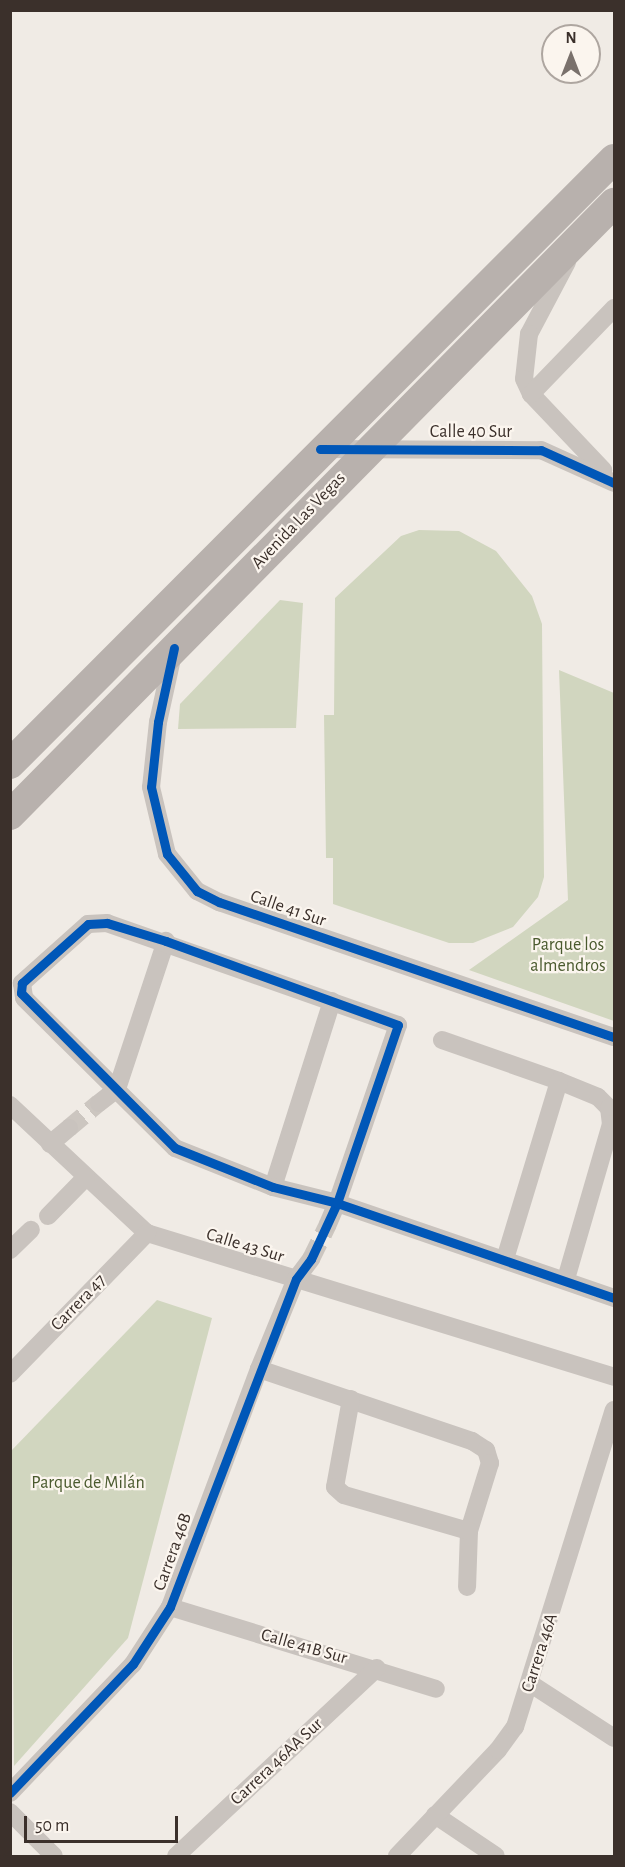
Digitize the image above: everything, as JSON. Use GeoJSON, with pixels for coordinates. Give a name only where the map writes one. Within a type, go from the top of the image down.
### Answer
{"type":"FeatureCollection","features":[{"type":"Feature","properties":{"kind":"main road","name":"Avenida Las Vegas"},"geometry":{"type":"LineString","coordinates":[[10,764],[320,449],[615,159]]}},
{"type":"Feature","properties":{"kind":"main road","name":"Avenida Las Vegas"},"geometry":{"type":"LineString","coordinates":[[10,815],[615,203]]}},
{"type":"Feature","properties":{"kind":"main road"},"geometry":{"type":"LineString","coordinates":[[416,402],[408,394],[409,379],[436,350],[457,315]]}},
{"type":"Feature","properties":{"kind":"street"},"geometry":{"type":"LineString","coordinates":[[531,394],[523,360],[529,334],[580,237]]}},
{"type":"Feature","properties":{"kind":"street"},"geometry":{"type":"LineString","coordinates":[[531,394],[615,308]]}},
{"type":"Feature","properties":{"kind":"street","name":"Calle 40 Sur"},"geometry":{"type":"LineString","coordinates":[[531,394],[615,483]]}},
{"type":"Feature","properties":{"kind":"street","name":"Calle 40 Sur"},"geometry":{"type":"LineString","coordinates":[[320,449],[541,450],[615,483]]}},
{"type":"Feature","properties":{"kind":"street","name":"Calle 41 Sur"},"geometry":{"type":"LineString","coordinates":[[174,648],[158,722],[151,787],[167,854],[197,891],[241,910],[615,1037]]}},
{"type":"Feature","properties":{"kind":"street"},"geometry":{"type":"LineString","coordinates":[[328,1224],[338,1203],[398,1025],[166,940],[107,923],[88,924],[22,983],[24,998],[175,1148],[273,1187],[338,1203],[566,1279],[615,1298]]}},
{"type":"Feature","properties":{"kind":"street"},"geometry":{"type":"LineString","coordinates":[[99,1103],[117,1089],[166,940]]}},
{"type":"Feature","properties":{"kind":"street"},"geometry":{"type":"LineString","coordinates":[[273,1187],[332,1001]]}},
{"type":"Feature","properties":{"kind":"street"},"geometry":{"type":"LineString","coordinates":[[442,1040],[559,1081],[598,1097],[609,1108],[611,1124],[566,1279]]}},
{"type":"Feature","properties":{"kind":"street"},"geometry":{"type":"LineString","coordinates":[[506,1259],[559,1081]]}},
{"type":"Feature","properties":{"kind":"street","name":"Calle 43 Sur"},"geometry":{"type":"LineString","coordinates":[[10,1105],[147,1233],[615,1377]]}},
{"type":"Feature","properties":{"kind":"street"},"geometry":{"type":"LineString","coordinates":[[50,1144],[69,1128]]}},
{"type":"Feature","properties":{"kind":"street"},"geometry":{"type":"LineString","coordinates":[[48,1216],[86,1177]]}},
{"type":"Feature","properties":{"kind":"street","name":"Carrera 47"},"geometry":{"type":"LineString","coordinates":[[10,1374],[147,1233]]}},
{"type":"Feature","properties":{"kind":"street","name":"Carrera 46B"},"geometry":{"type":"LineString","coordinates":[[10,1793],[133,1664],[170,1607],[259,1369],[296,1279],[311,1259]]}},
{"type":"Feature","properties":{"kind":"street"},"geometry":{"type":"LineString","coordinates":[[259,1369],[351,1399],[486,1450],[490,1463],[469,1531],[466,1587]]}},
{"type":"Feature","properties":{"kind":"street"},"geometry":{"type":"LineString","coordinates":[[351,1399],[335,1487],[344,1495],[469,1531]]}},
{"type":"Feature","properties":{"kind":"street","name":"Carrera 46A"},"geometry":{"type":"LineString","coordinates":[[397,1857],[498,1750],[515,1726],[531,1684],[615,1410]]}},
{"type":"Feature","properties":{"kind":"street","name":"Calle 41B Sur"},"geometry":{"type":"LineString","coordinates":[[170,1607],[377,1668],[436,1689]]}},
{"type":"Feature","properties":{"kind":"street","name":"Carrera 46AA Sur"},"geometry":{"type":"LineString","coordinates":[[176,1857],[377,1668]]}},
{"type":"Feature","properties":{"kind":"street"},"geometry":{"type":"LineString","coordinates":[[531,1684],[615,1738]]}},
{"type":"Feature","properties":{"kind":"street"},"geometry":{"type":"LineString","coordinates":[[10,1812],[54,1857]]}},
{"type":"Feature","properties":{"kind":"street"},"geometry":{"type":"LineString","coordinates":[[435,1815],[496,1857]]}},
{"type":"Feature","properties":{"kind":"green space"},"geometry":{"type":"Polygon","coordinates":[[[419,530],[459,531],[496,551],[532,596],[542,624],[544,877],[538,897],[513,927],[473,943],[449,943],[333,904],[333,858],[326,858],[324,715],[334,715],[335,598],[401,536],[419,530]]]}},
{"type":"Feature","properties":{"kind":"green space"},"geometry":{"type":"Polygon","coordinates":[[[280,600],[303,603],[296,728],[178,729],[180,704],[280,600]]]}},
{"type":"Feature","properties":{"kind":"green space","name":"Parque los almendros"},"geometry":{"type":"Polygon","coordinates":[[[559,670],[614,693],[614,1021],[469,970],[568,900],[559,670]]]}},
{"type":"Feature","properties":{"kind":"green space","name":"Parque de Milán"},"geometry":{"type":"Polygon","coordinates":[[[157,1300],[212,1318],[128,1638],[14,1766],[11,1451],[157,1300]]]}},
{"type":"Feature","properties":{"kind":"tunnel"},"geometry":{"type":"LineString","coordinates":[[69,1128],[99,1103]]}},
{"type":"Feature","properties":{"kind":"tunnel"},"geometry":{"type":"LineString","coordinates":[[311,1259],[328,1224]]}},
{"type":"Feature","properties":{"kind":"cycle path"},"geometry":{"type":"LineString","coordinates":[[320,449],[541,450],[614,483]]}},
{"type":"Feature","properties":{"kind":"cycle path"},"geometry":{"type":"LineString","coordinates":[[174,648],[158,722],[151,787],[167,854],[197,891],[219,902],[614,1037]]}},
{"type":"Feature","properties":{"kind":"cycle path"},"geometry":{"type":"LineString","coordinates":[[10,1793],[133,1664],[170,1607],[296,1279],[311,1259],[337,1203],[398,1025],[166,941],[107,923],[88,924],[22,983],[21,993],[175,1148],[273,1187],[337,1203],[614,1298]]}}]}
